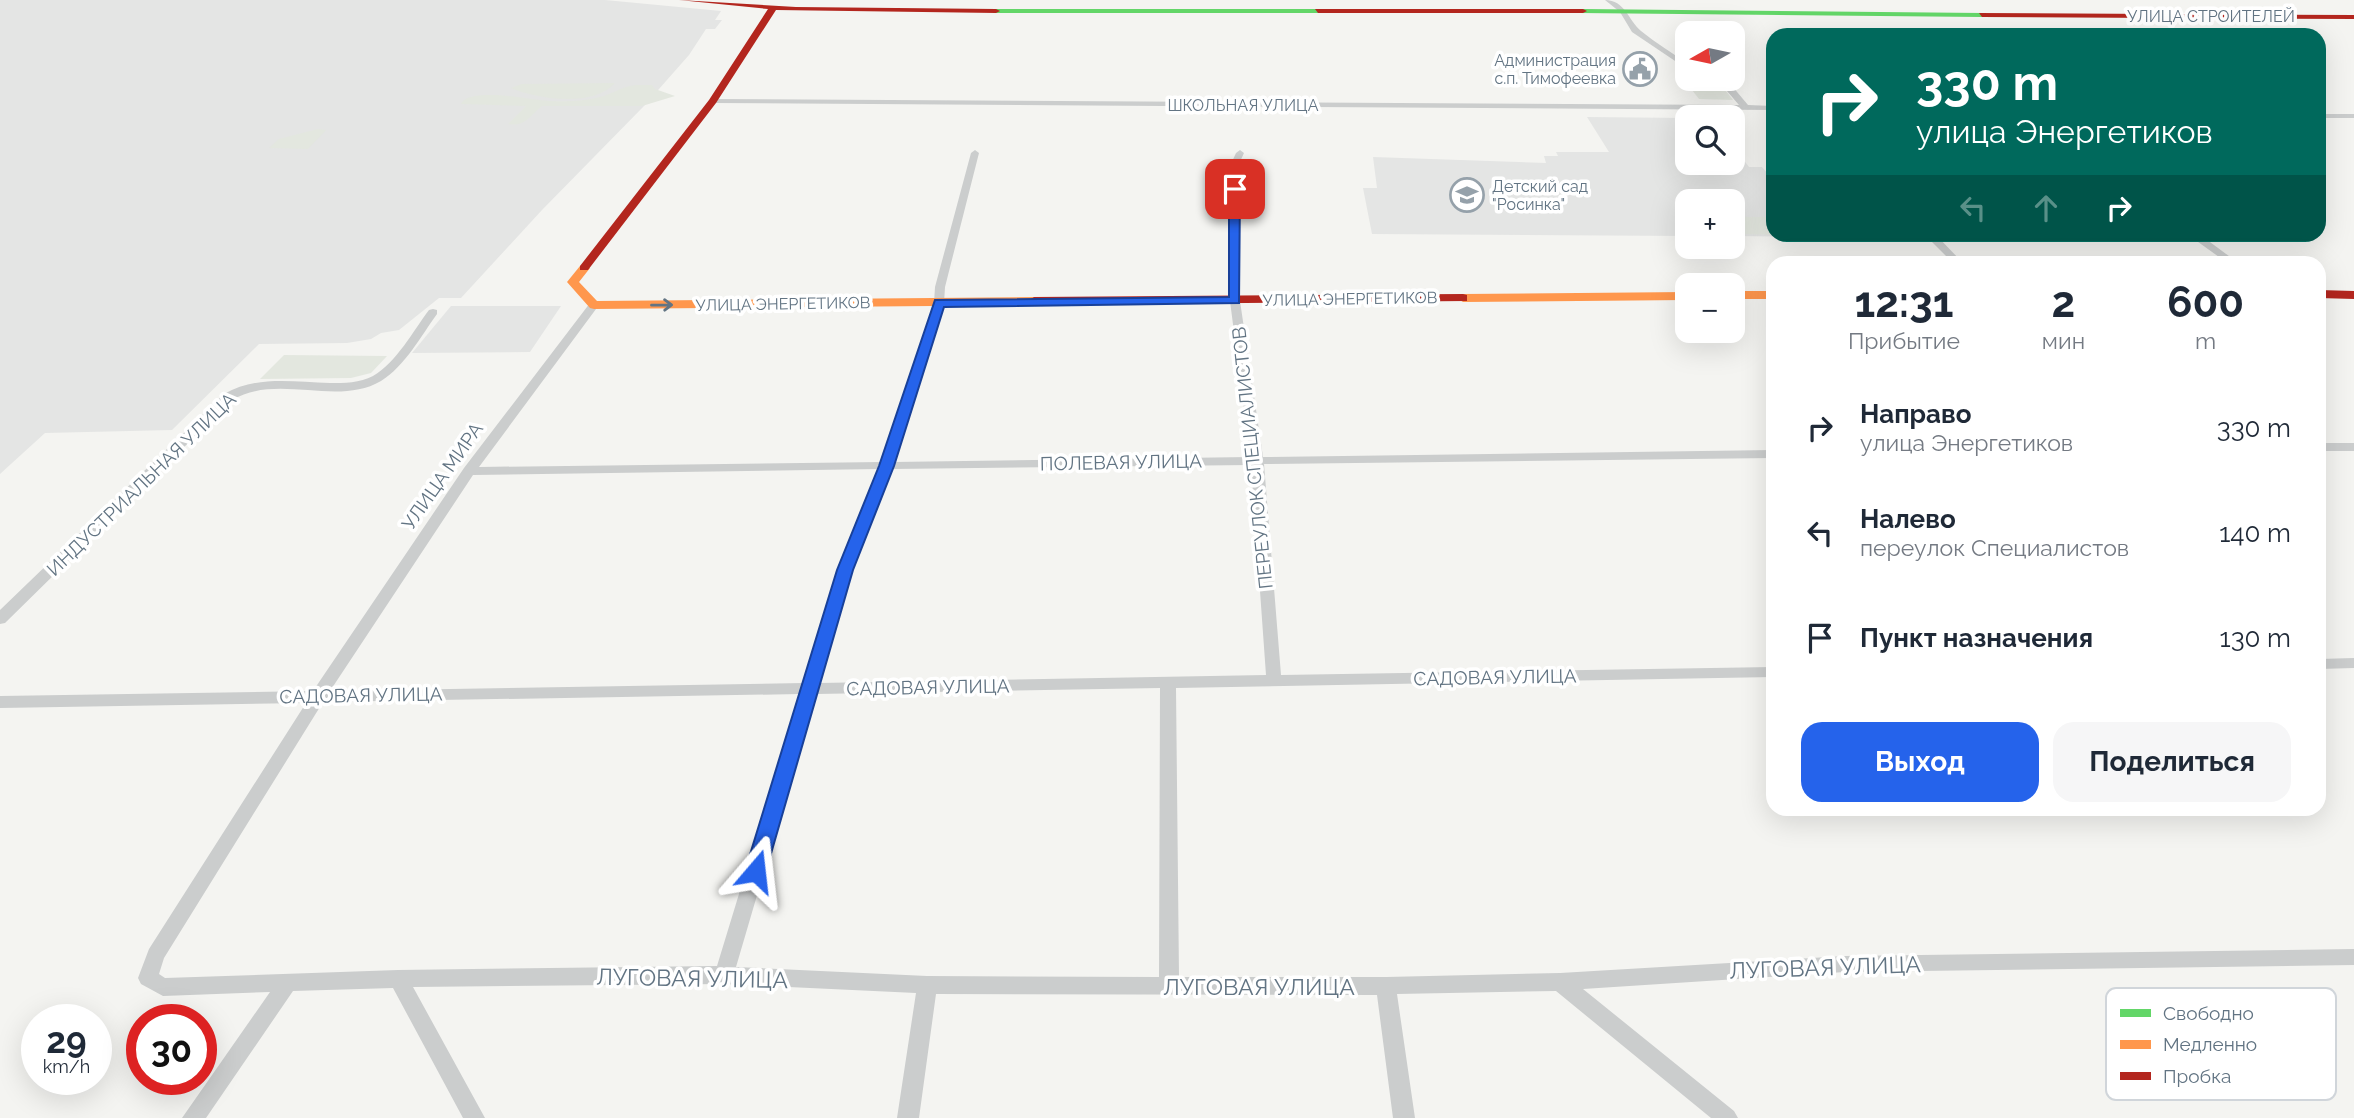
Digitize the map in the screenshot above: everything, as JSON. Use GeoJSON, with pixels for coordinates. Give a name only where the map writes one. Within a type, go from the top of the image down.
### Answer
{"type":"FeatureCollection","features":[{"type":"Feature","properties":{"kind":"main road","name":"УЛИЦА СТРОИТЕЛЕЙ"},"geometry":{"type":"LineString","coordinates":[[683,0],[773,8],[954,11],[1623,11],[2354,17]]}},
{"type":"Feature","properties":{"kind":"main road"},"geometry":{"type":"LineString","coordinates":[[594,305],[573,282],[713,101],[773,8]]}},
{"type":"Feature","properties":{"kind":"main road"},"geometry":{"type":"LineString","coordinates":[[2326,294],[2354,295]]}},
{"type":"Feature","properties":{"kind":"main road"},"geometry":{"type":"LineString","coordinates":[[1745,295],[1766,295]]}},
{"type":"Feature","properties":{"kind":"main road","name":"УЛИЦА ЭНЕРГЕТИКОВ"},"geometry":{"type":"LineString","coordinates":[[594,305],[1675,296]]}},
{"type":"Feature","properties":{"kind":"street"},"geometry":{"type":"LineString","coordinates":[[1608,0],[1623,11],[1635,30],[1675,58]]}},
{"type":"Feature","properties":{"kind":"street"},"geometry":{"type":"LineString","coordinates":[[1732,91],[1746,108]]}},
{"type":"Feature","properties":{"kind":"street","name":"ШКОЛЬНАЯ УЛИЦА"},"geometry":{"type":"LineString","coordinates":[[713,101],[1766,108]]}},
{"type":"Feature","properties":{"kind":"street"},"geometry":{"type":"LineString","coordinates":[[2326,116],[2354,116]]}},
{"type":"Feature","properties":{"kind":"street"},"geometry":{"type":"LineString","coordinates":[[724,975],[845,570],[887,466],[939,303],[940,287],[975,153]]}},
{"type":"Feature","properties":{"kind":"street","name":"ПЕРЕУЛОК СПЕЦИАЛИСТОВ"},"geometry":{"type":"LineString","coordinates":[[1240,153],[1234,166],[1235,301],[1256,459],[1274,681]]}},
{"type":"Feature","properties":{"kind":"street"},"geometry":{"type":"LineString","coordinates":[[1937,242],[1950,256]]}},
{"type":"Feature","properties":{"kind":"street"},"geometry":{"type":"LineString","coordinates":[[2203,242],[2223,256]]}},
{"type":"Feature","properties":{"kind":"street","name":"УЛИЦА МИРА"},"geometry":{"type":"LineString","coordinates":[[163,987],[148,978],[156,956],[319,695],[469,471],[594,305]]}},
{"type":"Feature","properties":{"kind":"street","name":"ИНДУСТРИАЛЬНАЯ УЛИЦА"},"geometry":{"type":"LineString","coordinates":[[0,619],[228,397],[243,388],[259,385],[351,385],[370,382],[382,373],[433,312]]}},
{"type":"Feature","properties":{"kind":"street"},"geometry":{"type":"LineString","coordinates":[[2326,447],[2354,447]]}},
{"type":"Feature","properties":{"kind":"street","name":"ПОЛЕВАЯ УЛИЦА"},"geometry":{"type":"LineString","coordinates":[[469,471],[1766,454]]}},
{"type":"Feature","properties":{"kind":"street"},"geometry":{"type":"LineString","coordinates":[[2326,664],[2354,663]]}},
{"type":"Feature","properties":{"kind":"street","name":"САДОВАЯ УЛИЦА"},"geometry":{"type":"LineString","coordinates":[[0,702],[1766,672]]}},
{"type":"Feature","properties":{"kind":"street"},"geometry":{"type":"LineString","coordinates":[[1168,683],[1169,985]]}},
{"type":"Feature","properties":{"kind":"street","name":"ЛУГОВАЯ УЛИЦА"},"geometry":{"type":"LineString","coordinates":[[163,987],[398,979],[724,975],[927,985],[1386,986],[1560,982],[1845,964],[2354,957]]}},
{"type":"Feature","properties":{"kind":"street"},"geometry":{"type":"LineString","coordinates":[[398,979],[474,1118]]}},
{"type":"Feature","properties":{"kind":"street"},"geometry":{"type":"LineString","coordinates":[[1560,982],[1727,1118]]}},
{"type":"Feature","properties":{"kind":"street"},"geometry":{"type":"LineString","coordinates":[[193,1118],[288,983]]}},
{"type":"Feature","properties":{"kind":"street"},"geometry":{"type":"LineString","coordinates":[[908,1118],[927,985]]}},
{"type":"Feature","properties":{"kind":"street"},"geometry":{"type":"LineString","coordinates":[[1386,986],[1404,1118]]}},
{"type":"Feature","properties":{"kind":"shaded area"},"geometry":{"type":"Polygon","coordinates":[[[0,0],[605,0],[721,11],[715,20],[722,20],[715,29],[706,29],[689,55],[644,106],[461,298],[439,298],[399,330],[381,333],[371,339],[347,343],[259,344],[172,430],[45,433],[0,474],[0,0]]]}},
{"type":"Feature","properties":{"kind":"shaded area"},"geometry":{"type":"Polygon","coordinates":[[[615,83],[593,96],[564,99],[511,88],[522,84],[615,83]]]}},
{"type":"Feature","properties":{"kind":"shaded area"},"geometry":{"type":"Polygon","coordinates":[[[636,85],[652,85],[655,89],[675,96],[642,106],[542,106],[519,124],[508,124],[526,106],[461,104],[474,96],[485,95],[554,101],[585,100],[636,85]]]}},
{"type":"Feature","properties":{"kind":"shaded area"},"geometry":{"type":"Polygon","coordinates":[[[1693,91],[1726,91],[1733,100],[1699,99],[1693,91]]]}},
{"type":"Feature","properties":{"kind":"shaded area"},"geometry":{"type":"Polygon","coordinates":[[[1587,117],[1675,118],[1675,175],[1745,175],[1745,162],[1749,167],[1762,167],[1766,172],[1766,236],[1745,236],[1745,189],[1675,189],[1675,236],[1372,234],[1363,188],[1377,188],[1373,157],[1546,163],[1544,156],[1558,156],[1556,152],[1609,152],[1587,117]]]}},
{"type":"Feature","properties":{"kind":"shaded area"},"geometry":{"type":"Polygon","coordinates":[[[318,129],[326,130],[308,149],[269,148],[279,139],[318,129]]]}},
{"type":"Feature","properties":{"kind":"shaded area"},"geometry":{"type":"Polygon","coordinates":[[[1745,217],[1766,217],[1766,234],[1745,234],[1745,217]]]}},
{"type":"Feature","properties":{"kind":"shaded area"},"geometry":{"type":"Polygon","coordinates":[[[451,306],[561,306],[530,352],[412,353],[451,306]]]}},
{"type":"Feature","properties":{"kind":"shaded area"},"geometry":{"type":"Polygon","coordinates":[[[284,355],[387,356],[371,373],[351,378],[260,379],[284,355]]]}},
{"type":"Feature","properties":{"kind":"traffic: fast"},"geometry":{"type":"LineString","coordinates":[[996,11],[1318,11]]}},
{"type":"Feature","properties":{"kind":"traffic: fast"},"geometry":{"type":"LineString","coordinates":[[1583,11],[1982,15]]}},
{"type":"Feature","properties":{"kind":"traffic: slow"},"geometry":{"type":"LineString","coordinates":[[584,268],[573,282],[594,305],[1034,301]]}},
{"type":"Feature","properties":{"kind":"traffic: slow"},"geometry":{"type":"LineString","coordinates":[[1745,295],[1766,295]]}},
{"type":"Feature","properties":{"kind":"traffic: slow"},"geometry":{"type":"LineString","coordinates":[[1463,298],[1675,296]]}},
{"type":"Feature","properties":{"kind":"traffic: jam"},"geometry":{"type":"LineString","coordinates":[[683,0],[796,9],[996,11]]}},
{"type":"Feature","properties":{"kind":"traffic: jam"},"geometry":{"type":"LineString","coordinates":[[584,268],[713,101],[773,8]]}},
{"type":"Feature","properties":{"kind":"traffic: jam"},"geometry":{"type":"LineString","coordinates":[[1318,11],[1583,11]]}},
{"type":"Feature","properties":{"kind":"traffic: jam"},"geometry":{"type":"LineString","coordinates":[[1982,15],[2354,17]]}},
{"type":"Feature","properties":{"kind":"traffic: jam"},"geometry":{"type":"LineString","coordinates":[[2326,294],[2354,295]]}},
{"type":"Feature","properties":{"kind":"traffic: jam"},"geometry":{"type":"LineString","coordinates":[[1034,301],[1463,298]]}},
{"type":"Feature","properties":{"kind":"place","name":"Администрация с.п. Тимофеевка"},"geometry":{"type":"Point","coordinates":[1640,69]}},
{"type":"Feature","properties":{"kind":"place","name":"Детский сад \"Росинка\""},"geometry":{"type":"Point","coordinates":[1467,195]}},
{"type":"Feature","properties":{"kind":"route"},"geometry":{"type":"LineString","coordinates":[[756,871],[845,570],[887,466],[939,303],[1235,301],[1235,189]]}}]}
